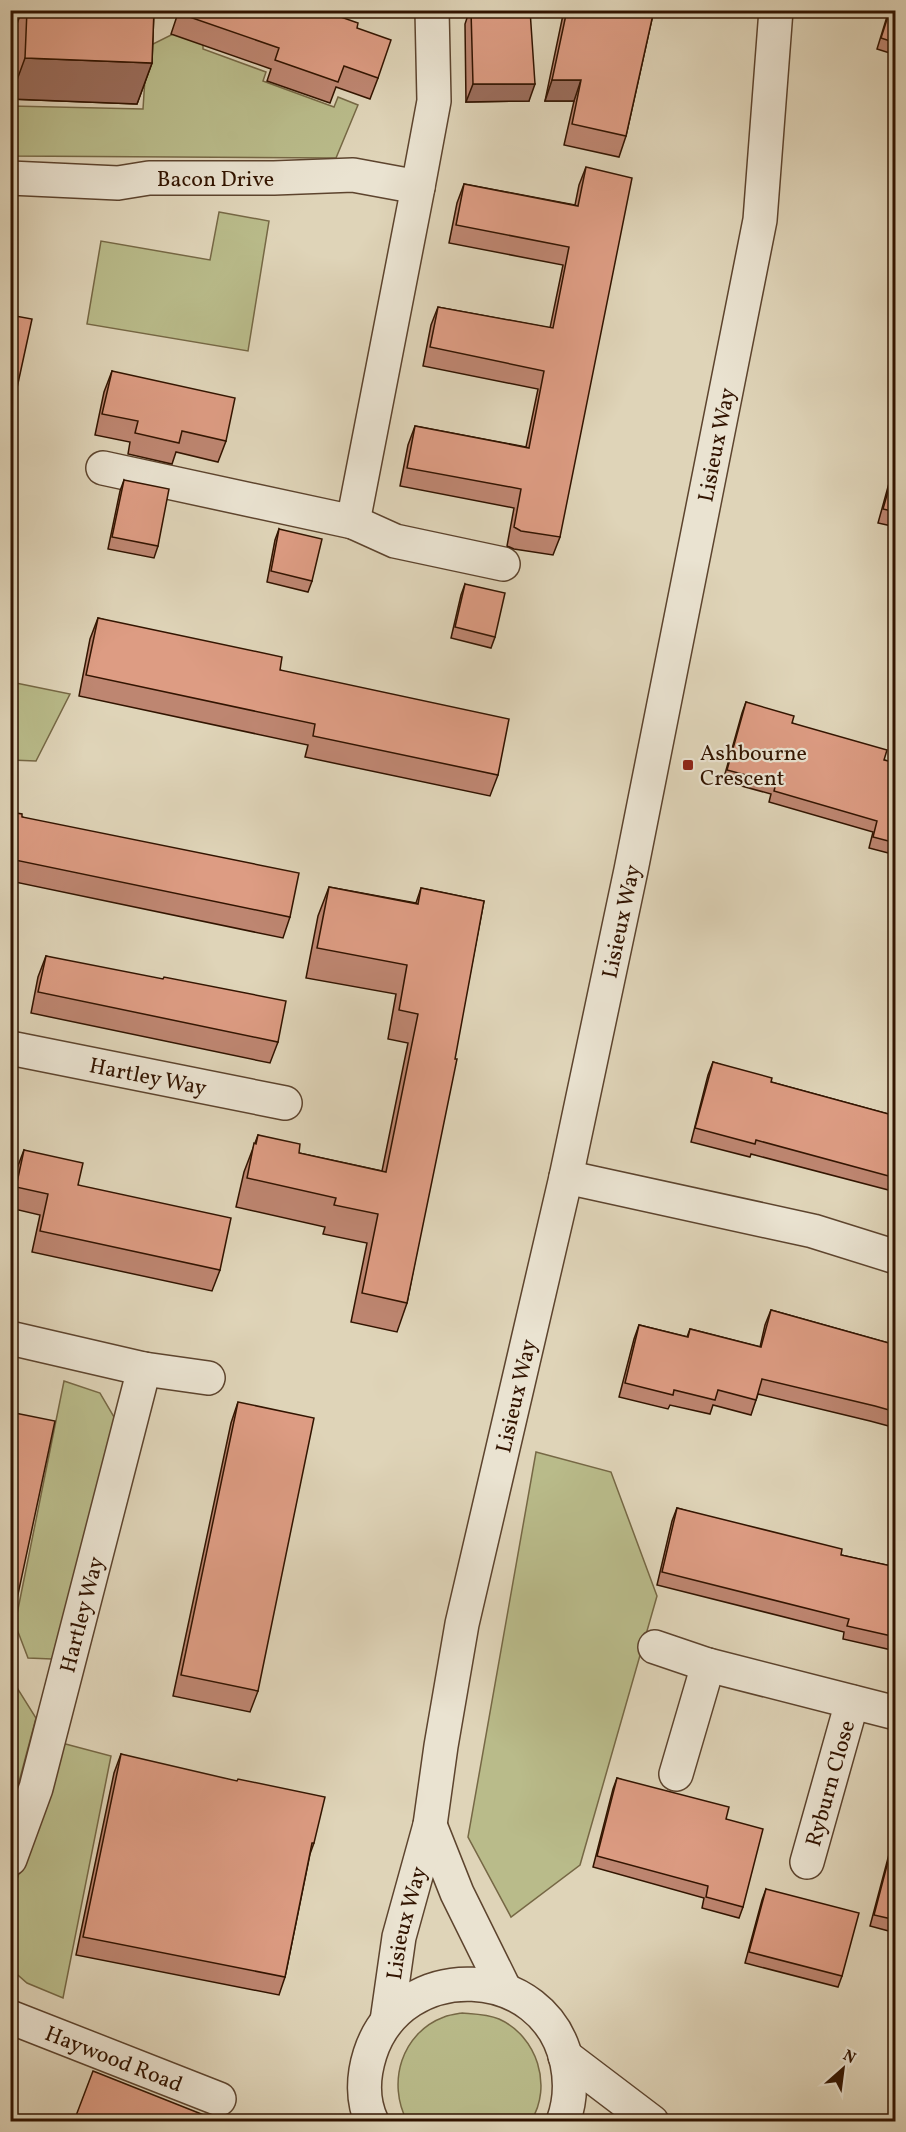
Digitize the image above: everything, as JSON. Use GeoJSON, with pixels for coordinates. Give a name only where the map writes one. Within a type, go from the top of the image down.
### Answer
{"type":"FeatureCollection","features":[{"type":"Feature","properties":{"kind":"street"},"geometry":{"type":"LineString","coordinates":[[353,522],[434,101],[432,10]]}},
{"type":"Feature","properties":{"kind":"street","name":"Lisieux Way"},"geometry":{"type":"LineString","coordinates":[[387,2021],[399,1937],[430,1825],[462,1624],[566,1177],[631,870],[760,220],[776,10]]}},
{"type":"Feature","properties":{"kind":"street","name":"Bacon Drive"},"geometry":{"type":"LineString","coordinates":[[10,178],[118,183],[150,178],[274,178],[353,175],[418,187]]}},
{"type":"Feature","properties":{"kind":"street"},"geometry":{"type":"LineString","coordinates":[[103,468],[353,522],[394,541],[503,564]]}},
{"type":"Feature","properties":{"kind":"street","name":"Hartley Way"},"geometry":{"type":"LineString","coordinates":[[10,1048],[285,1103]]}},
{"type":"Feature","properties":{"kind":"street"},"geometry":{"type":"LineString","coordinates":[[566,1177],[813,1231],[896,1257]]}},
{"type":"Feature","properties":{"kind":"street"},"geometry":{"type":"LineString","coordinates":[[10,1338],[144,1369],[208,1378]]}},
{"type":"Feature","properties":{"kind":"street","name":"Hartley Way"},"geometry":{"type":"LineString","coordinates":[[10,1859],[36,1788],[144,1369]]}},
{"type":"Feature","properties":{"kind":"street","name":"Ryburn Close"},"geometry":{"type":"LineString","coordinates":[[655,1647],[708,1665],[896,1713]]}},
{"type":"Feature","properties":{"kind":"street"},"geometry":{"type":"LineString","coordinates":[[676,1774],[708,1665]]}},
{"type":"Feature","properties":{"kind":"street","name":"Ryburn Close"},"geometry":{"type":"LineString","coordinates":[[807,1862],[852,1702]]}},
{"type":"Feature","properties":{"kind":"street","name":"Lisieux Way"},"geometry":{"type":"LineString","coordinates":[[430,1825],[457,1893],[505,1990]]}},
{"type":"Feature","properties":{"kind":"street"},"geometry":{"type":"LineString","coordinates":[[370,2121],[364,2094],[366,2067],[374,2043],[387,2021],[403,2005],[421,1994],[441,1986],[462,1983],[505,1990],[536,2010],[549,2024],[565,2056],[569,2077],[569,2097],[563,2121]]}},
{"type":"Feature","properties":{"kind":"street","name":"Haywood Road"},"geometry":{"type":"LineString","coordinates":[[10,2017],[219,2099]]}},
{"type":"Feature","properties":{"kind":"street"},"geometry":{"type":"LineString","coordinates":[[565,2056],[652,2121]]}},
{"type":"Feature","properties":{"kind":"green space"},"geometry":{"type":"Polygon","coordinates":[[[175,33],[203,42],[203,49],[266,72],[263,81],[334,107],[338,97],[358,105],[336,158],[11,156],[11,106],[143,109],[147,47],[175,33]]]}},
{"type":"Feature","properties":{"kind":"green space"},"geometry":{"type":"Polygon","coordinates":[[[219,212],[269,221],[248,351],[87,324],[101,241],[210,260],[219,212]]]}},
{"type":"Feature","properties":{"kind":"green space"},"geometry":{"type":"Polygon","coordinates":[[[11,682],[70,694],[36,761],[11,760],[11,682]]]}},
{"type":"Feature","properties":{"kind":"green space"},"geometry":{"type":"Polygon","coordinates":[[[64,1381],[100,1393],[117,1422],[52,1659],[28,1658],[15,1624],[64,1381]]]}},
{"type":"Feature","properties":{"kind":"green space"},"geometry":{"type":"Polygon","coordinates":[[[536,1452],[611,1472],[657,1596],[580,1865],[511,1917],[468,1837],[536,1452]]]}},
{"type":"Feature","properties":{"kind":"green space"},"geometry":{"type":"Polygon","coordinates":[[[11,1684],[16,1686],[36,1718],[11,1812],[11,1684]]]}},
{"type":"Feature","properties":{"kind":"green space"},"geometry":{"type":"Polygon","coordinates":[[[58,1742],[111,1756],[63,1998],[27,1983],[11,1969],[10,1903],[58,1742]]]}},
{"type":"Feature","properties":{"kind":"green space"},"geometry":{"type":"Polygon","coordinates":[[[462,2013],[499,2019],[523,2037],[532,2050],[538,2063],[541,2093],[538,2107],[531,2121],[407,2121],[398,2091],[402,2061],[408,2047],[429,2025],[446,2016],[462,2013]]]}},
{"type":"Feature","properties":{"kind":"building"},"geometry":{"type":"Polygon","coordinates":[[[27,10],[154,10],[152,63],[25,58],[27,10]]]}},
{"type":"Feature","properties":{"kind":"building"},"geometry":{"type":"Polygon","coordinates":[[[179,10],[321,10],[358,23],[357,28],[391,40],[378,78],[344,66],[338,82],[275,60],[279,48],[178,13],[179,10]]]}},
{"type":"Feature","properties":{"kind":"building"},"geometry":{"type":"Polygon","coordinates":[[[471,10],[530,10],[535,84],[473,84],[471,10]]]}},
{"type":"Feature","properties":{"kind":"building"},"geometry":{"type":"Polygon","coordinates":[[[567,10],[654,10],[626,136],[572,124],[581,80],[552,80],[567,10]]]}},
{"type":"Feature","properties":{"kind":"building"},"geometry":{"type":"Polygon","coordinates":[[[890,10],[896,10],[896,43],[881,38],[890,10]]]}},
{"type":"Feature","properties":{"kind":"building"},"geometry":{"type":"Polygon","coordinates":[[[586,167],[632,178],[560,537],[521,531],[514,527],[521,489],[407,468],[415,426],[529,448],[544,371],[430,347],[438,307],[553,328],[569,247],[456,225],[464,184],[578,206],[586,167]]]}},
{"type":"Feature","properties":{"kind":"building"},"geometry":{"type":"Polygon","coordinates":[[[10,315],[32,319],[10,420],[10,315]]]}},
{"type":"Feature","properties":{"kind":"building"},"geometry":{"type":"Polygon","coordinates":[[[112,371],[235,398],[226,441],[182,431],[179,443],[135,433],[138,421],[102,414],[112,371]]]}},
{"type":"Feature","properties":{"kind":"building"},"geometry":{"type":"Polygon","coordinates":[[[896,463],[896,512],[883,509],[896,463]]]}},
{"type":"Feature","properties":{"kind":"building"},"geometry":{"type":"Polygon","coordinates":[[[124,480],[169,489],[158,546],[112,537],[124,480]]]}},
{"type":"Feature","properties":{"kind":"building"},"geometry":{"type":"Polygon","coordinates":[[[279,529],[322,539],[312,581],[271,571],[279,529]]]}},
{"type":"Feature","properties":{"kind":"building"},"geometry":{"type":"Polygon","coordinates":[[[465,584],[505,593],[495,637],[455,627],[465,584]]]}},
{"type":"Feature","properties":{"kind":"building"},"geometry":{"type":"Polygon","coordinates":[[[98,618],[282,657],[280,670],[509,719],[498,775],[313,736],[315,724],[86,675],[98,618]]]}},
{"type":"Feature","properties":{"kind":"building"},"geometry":{"type":"Polygon","coordinates":[[[746,702],[794,716],[792,723],[887,750],[884,760],[896,763],[896,843],[873,837],[877,821],[774,791],[776,783],[727,770],[746,702]]]}},
{"type":"Feature","properties":{"kind":"building"},"geometry":{"type":"Polygon","coordinates":[[[10,812],[22,814],[22,817],[299,873],[290,917],[10,859],[10,812]]]}},
{"type":"Feature","properties":{"kind":"building"},"geometry":{"type":"Polygon","coordinates":[[[329,887],[418,904],[421,888],[484,901],[455,1059],[457,1059],[407,1303],[362,1293],[378,1214],[334,1205],[336,1198],[247,1178],[254,1143],[256,1144],[258,1135],[300,1144],[299,1153],[386,1172],[418,1014],[399,1010],[407,965],[317,948],[329,887]]]}},
{"type":"Feature","properties":{"kind":"building"},"geometry":{"type":"Polygon","coordinates":[[[46,956],[286,1001],[278,1042],[38,992],[46,956]]]}},
{"type":"Feature","properties":{"kind":"building"},"geometry":{"type":"Polygon","coordinates":[[[713,1062],[772,1078],[771,1082],[896,1116],[896,1178],[756,1140],[755,1144],[695,1128],[713,1062]]]}},
{"type":"Feature","properties":{"kind":"building"},"geometry":{"type":"Polygon","coordinates":[[[24,1150],[83,1163],[78,1185],[231,1218],[220,1270],[40,1231],[48,1194],[16,1187],[24,1150]]]}},
{"type":"Feature","properties":{"kind":"building"},"geometry":{"type":"Polygon","coordinates":[[[771,1310],[896,1345],[896,1412],[762,1379],[756,1400],[718,1390],[715,1400],[674,1390],[673,1395],[625,1383],[639,1325],[688,1337],[690,1329],[761,1347],[771,1310]]]}},
{"type":"Feature","properties":{"kind":"building"},"geometry":{"type":"Polygon","coordinates":[[[238,1402],[314,1418],[258,1691],[181,1675],[238,1402]]]}},
{"type":"Feature","properties":{"kind":"building"},"geometry":{"type":"Polygon","coordinates":[[[10,1412],[55,1421],[17,1599],[10,1598],[10,1412]]]}},
{"type":"Feature","properties":{"kind":"building"},"geometry":{"type":"Polygon","coordinates":[[[677,1508],[842,1549],[841,1555],[896,1567],[896,1637],[847,1626],[849,1619],[662,1572],[677,1508]]]}},
{"type":"Feature","properties":{"kind":"building"},"geometry":{"type":"Polygon","coordinates":[[[121,1754],[237,1781],[238,1779],[325,1797],[314,1843],[312,1843],[285,1977],[83,1937],[121,1754]]]}},
{"type":"Feature","properties":{"kind":"building"},"geometry":{"type":"Polygon","coordinates":[[[617,1778],[729,1807],[726,1819],[763,1829],[743,1907],[706,1897],[708,1886],[597,1856],[617,1778]]]}},
{"type":"Feature","properties":{"kind":"building"},"geometry":{"type":"Polygon","coordinates":[[[896,1831],[896,1920],[874,1915],[896,1831]]]}},
{"type":"Feature","properties":{"kind":"building"},"geometry":{"type":"Polygon","coordinates":[[[766,1889],[859,1913],[842,1976],[749,1952],[766,1889]]]}},
{"type":"Feature","properties":{"kind":"building"},"geometry":{"type":"Polygon","coordinates":[[[93,2071],[219,2121],[74,2121],[93,2071]]]}},
{"type":"Feature","properties":{"kind":"place","name":"Ashbourne Crescent"},"geometry":{"type":"Point","coordinates":[688,765]}}]}
